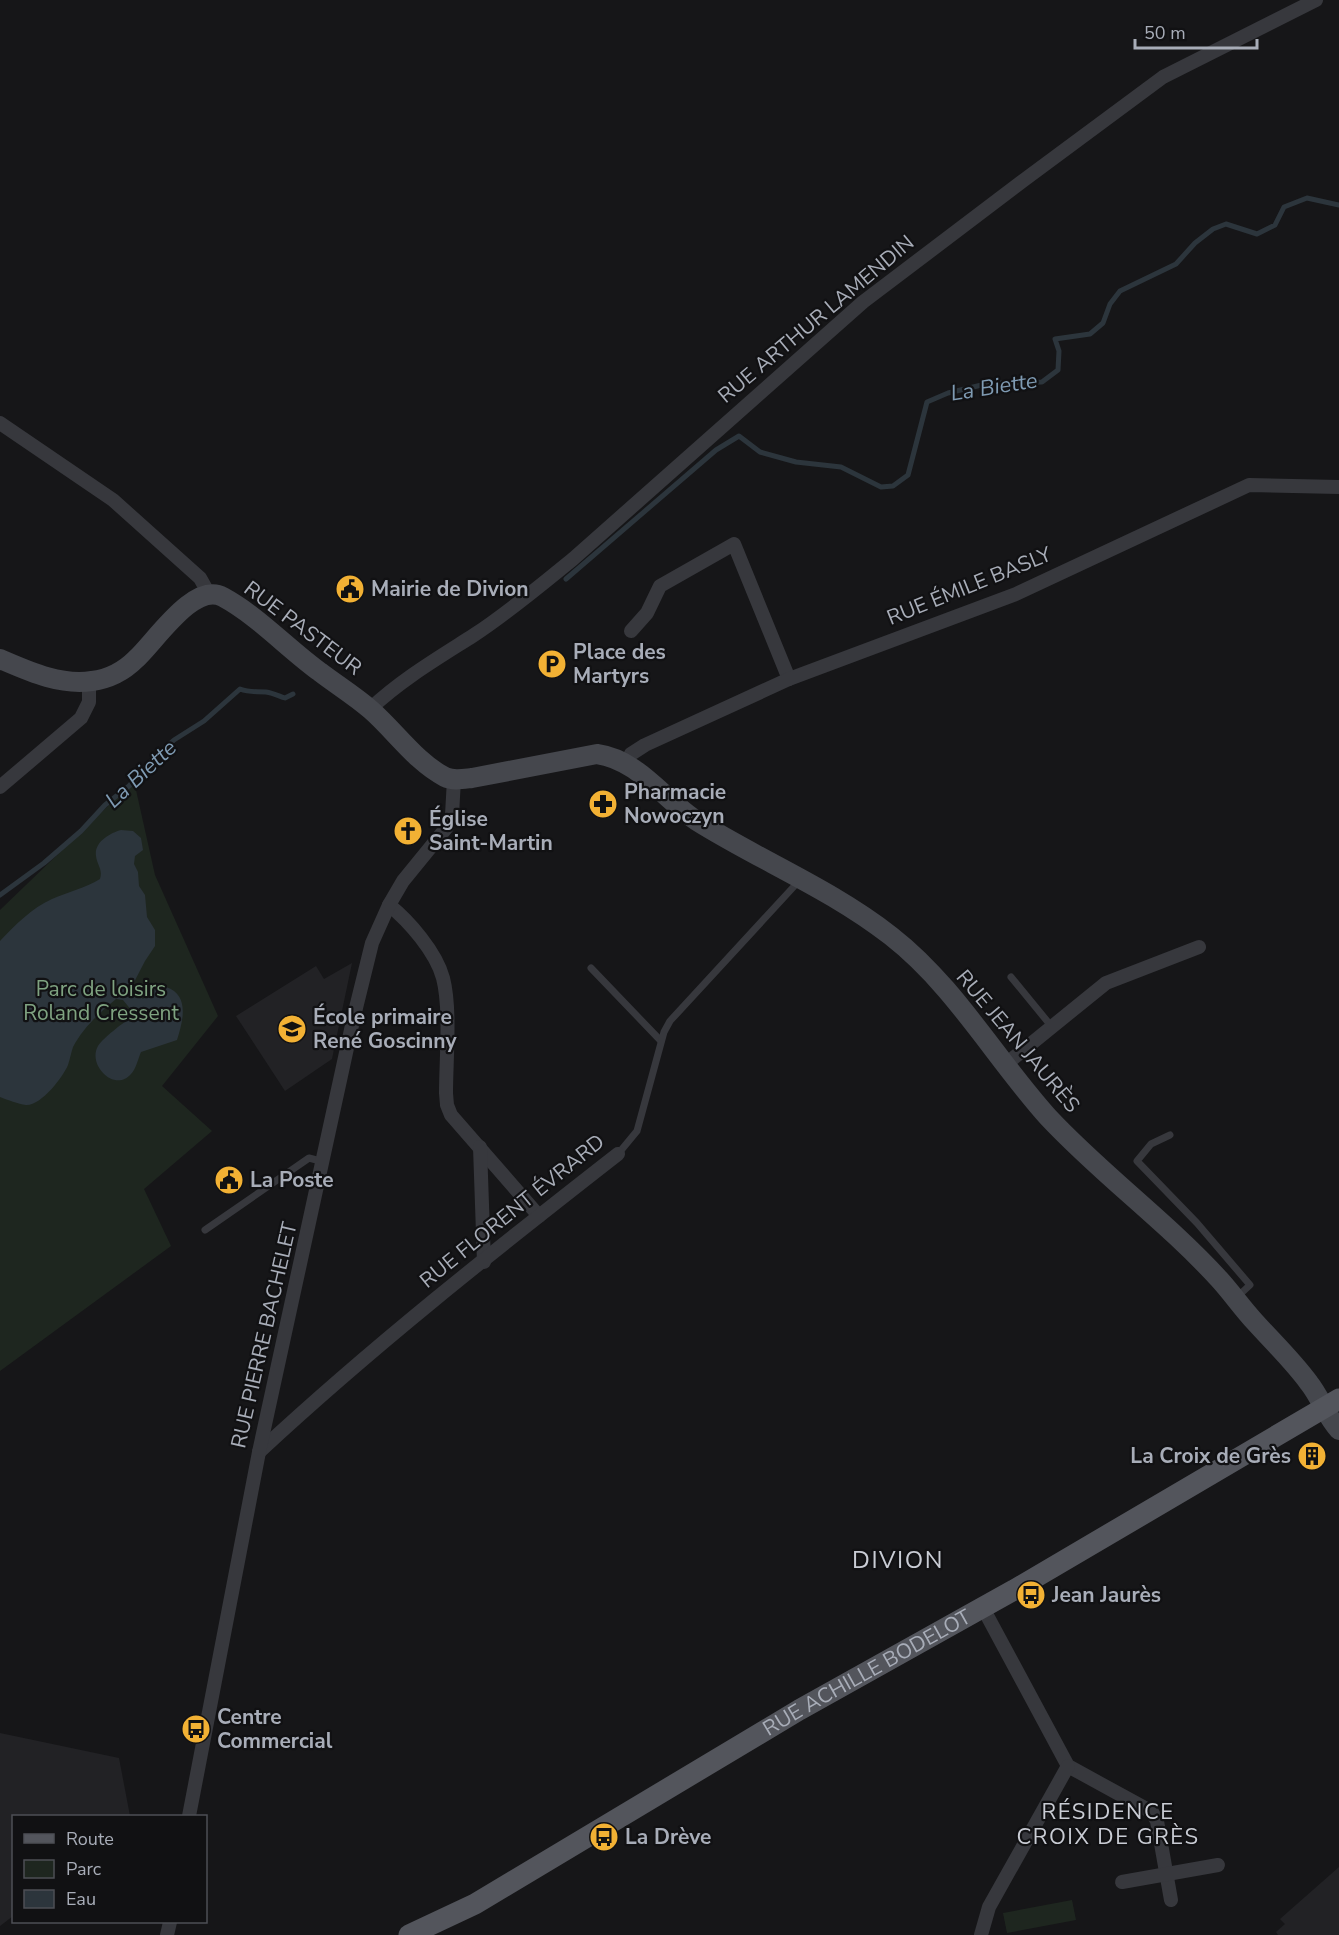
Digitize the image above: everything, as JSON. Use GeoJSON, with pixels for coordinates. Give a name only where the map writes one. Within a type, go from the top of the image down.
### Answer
{"type":"FeatureCollection","features":[{"type":"Feature","properties":{"kind":"main road","name":"RUE PASTEUR"},"geometry":{"type":"LineString","coordinates":[[89,682],[103,679],[136,660],[193,601],[209,594],[221,596],[370,709],[422,761],[445,777],[454,779]]}},
{"type":"Feature","properties":{"kind":"main road"},"geometry":{"type":"LineString","coordinates":[[0,659],[39,675],[71,682],[89,682]]}},
{"type":"Feature","properties":{"kind":"main road","name":"RUE JEAN JAURÈS"},"geometry":{"type":"LineString","coordinates":[[454,779],[472,778],[597,754],[612,756],[641,773],[694,819],[846,905],[891,936],[927,968],[1047,1115],[1081,1151],[1120,1184],[1220,1280],[1234,1299],[1310,1384],[1331,1404],[1339,1430]]}},
{"type":"Feature","properties":{"kind":"main road","name":"RUE ACHILLE BODELOT"},"geometry":{"type":"LineString","coordinates":[[409,1935],[475,1904],[799,1710],[983,1608],[1331,1404]]}},
{"type":"Feature","properties":{"kind":"street","name":"RUE ARTHUR LAMENDIN"},"geometry":{"type":"LineString","coordinates":[[370,709],[398,684],[476,634],[532,593],[863,302],[1005,194],[1163,77],[1316,0]]}},
{"type":"Feature","properties":{"kind":"street"},"geometry":{"type":"LineString","coordinates":[[0,423],[113,500],[200,578],[209,594]]}},
{"type":"Feature","properties":{"kind":"street","name":"RUE ÉMILE BASLY"},"geometry":{"type":"LineString","coordinates":[[626,763],[631,754],[645,745],[789,679],[1016,594],[1249,485],[1339,488]]}},
{"type":"Feature","properties":{"kind":"street"},"geometry":{"type":"LineString","coordinates":[[631,631],[648,612],[660,586],[734,544],[789,679]]}},
{"type":"Feature","properties":{"kind":"street"},"geometry":{"type":"LineString","coordinates":[[0,787],[81,717],[89,702],[89,682]]}},
{"type":"Feature","properties":{"kind":"street","name":"RUE PIERRE BACHELET"},"geometry":{"type":"LineString","coordinates":[[189,1815],[259,1452],[354,1016],[372,944],[389,905],[409,871],[447,827],[452,815],[454,779]]}},
{"type":"Feature","properties":{"kind":"street"},"geometry":{"type":"LineString","coordinates":[[389,905],[408,922],[436,961],[442,976],[446,994],[447,1106],[452,1115],[539,1216]]}},
{"type":"Feature","properties":{"kind":"street"},"geometry":{"type":"LineString","coordinates":[[1006,1064],[1106,983],[1199,947]]}},
{"type":"Feature","properties":{"kind":"street"},"geometry":{"type":"LineString","coordinates":[[480,1148],[483,1262]]}},
{"type":"Feature","properties":{"kind":"street","name":"RUE FLORENT ÉVRARD"},"geometry":{"type":"LineString","coordinates":[[259,1452],[324,1391],[618,1154]]}},
{"type":"Feature","properties":{"kind":"street"},"geometry":{"type":"LineString","coordinates":[[983,1608],[1068,1766],[1152,1812],[1157,1821],[1171,1900]]}},
{"type":"Feature","properties":{"kind":"street"},"geometry":{"type":"LineString","coordinates":[[981,1935],[988,1907],[1068,1766]]}},
{"type":"Feature","properties":{"kind":"street"},"geometry":{"type":"LineString","coordinates":[[1122,1882],[1218,1865]]}},
{"type":"Feature","properties":{"kind":"lane","name":"RUE FLORENT ÉVRARD"},"geometry":{"type":"LineString","coordinates":[[618,1154],[637,1131],[661,1041],[670,1020],[801,879]]}},
{"type":"Feature","properties":{"kind":"lane"},"geometry":{"type":"LineString","coordinates":[[591,968],[661,1041]]}},
{"type":"Feature","properties":{"kind":"lane"},"geometry":{"type":"LineString","coordinates":[[1011,977],[1052,1027]]}},
{"type":"Feature","properties":{"kind":"lane"},"geometry":{"type":"LineString","coordinates":[[1170,1135],[1151,1144],[1137,1161],[1197,1223],[1251,1285],[1234,1299]]}},
{"type":"Feature","properties":{"kind":"lane"},"geometry":{"type":"LineString","coordinates":[[206,1230],[309,1158],[324,1162]]}},
{"type":"Feature","properties":{"kind":"shaded area","name":"École primaire René Goscinny"},"geometry":{"type":"Polygon","coordinates":[[[352,963],[332,1059],[285,1091],[236,1016],[316,966],[324,979],[352,963]]]}},
{"type":"Feature","properties":{"kind":"shaded area"},"geometry":{"type":"Polygon","coordinates":[[[0,1733],[119,1758],[130,1815],[12,1815],[12,1917],[0,1926],[0,1733]]]}},
{"type":"Feature","properties":{"kind":"shaded area"},"geometry":{"type":"Polygon","coordinates":[[[1339,1867],[1339,1935],[1278,1935],[1276,1932],[1285,1924],[1280,1919],[1339,1867]]]}},
{"type":"Feature","properties":{"kind":"green space","name":"Parc de loisirs Roland Cressent"},"geometry":{"type":"Polygon","coordinates":[[[134,781],[155,875],[218,1016],[162,1086],[212,1131],[144,1189],[171,1246],[0,1371],[0,910],[134,781]]]}},
{"type":"Feature","properties":{"kind":"green space"},"geometry":{"type":"Polygon","coordinates":[[[1072,1900],[1076,1920],[1007,1933],[1003,1913],[1072,1900]]]}},
{"type":"Feature","properties":{"kind":"water"},"geometry":{"type":"Polygon","coordinates":[[[121,830],[133,831],[141,838],[143,850],[135,856],[134,864],[138,872],[139,886],[145,895],[147,917],[155,930],[155,946],[131,988],[143,999],[155,987],[166,987],[179,996],[183,1009],[177,1040],[141,1052],[136,1067],[125,1079],[118,1080],[104,1074],[96,1061],[98,1046],[130,1018],[132,1011],[123,1000],[116,999],[82,1033],[73,1047],[68,1065],[45,1096],[26,1105],[0,1097],[0,941],[38,907],[100,879],[96,856],[98,846],[112,833],[121,830]]]}},
{"type":"Feature","properties":{"kind":"waterway","name":"La Biette"},"geometry":{"type":"LineString","coordinates":[[566,579],[716,450],[739,436],[760,452],[796,462],[841,467],[881,487],[893,486],[908,475],[927,402],[948,393],[990,383],[1042,382],[1058,370],[1059,351],[1055,339],[1090,334],[1103,323],[1110,304],[1120,291],[1176,264],[1195,243],[1213,229],[1226,224],[1257,234],[1275,225],[1284,207],[1307,198],[1339,205]]}},
{"type":"Feature","properties":{"kind":"waterway","name":"La Biette"},"geometry":{"type":"LineString","coordinates":[[0,895],[44,863],[81,831],[105,805],[129,786],[174,740],[204,721],[240,689],[269,692],[285,698],[293,694]]}},
{"type":"Feature","properties":{"kind":"place","name":"Mairie de Divion"},"geometry":{"type":"Point","coordinates":[350,589]}},
{"type":"Feature","properties":{"kind":"place","name":"Place des Martyrs"},"geometry":{"type":"Point","coordinates":[552,664]}},
{"type":"Feature","properties":{"kind":"place","name":"Pharmacie Nowoczyn"},"geometry":{"type":"Point","coordinates":[603,804]}},
{"type":"Feature","properties":{"kind":"place","name":"Église Saint-Martin"},"geometry":{"type":"Point","coordinates":[408,831]}},
{"type":"Feature","properties":{"kind":"place","name":"École primaire René Goscinny"},"geometry":{"type":"Point","coordinates":[292,1029]}},
{"type":"Feature","properties":{"kind":"place","name":"La Poste"},"geometry":{"type":"Point","coordinates":[229,1180]}},
{"type":"Feature","properties":{"kind":"place","name":"La Croix de Grès"},"geometry":{"type":"Point","coordinates":[1312,1456]}},
{"type":"Feature","properties":{"kind":"place","name":"Jean Jaurès"},"geometry":{"type":"Point","coordinates":[1031,1595]}},
{"type":"Feature","properties":{"kind":"place","name":"Centre Commercial"},"geometry":{"type":"Point","coordinates":[196,1729]}},
{"type":"Feature","properties":{"kind":"place","name":"La Drève"},"geometry":{"type":"Point","coordinates":[604,1837]}},
{"type":"Feature","properties":{"kind":"district","name":"DIVION"},"geometry":{"type":"Point","coordinates":[898,1560]}},
{"type":"Feature","properties":{"kind":"district","name":"RÉSIDENCE CROIX DE GRÈS"},"geometry":{"type":"Point","coordinates":[1108,1824]}}]}
